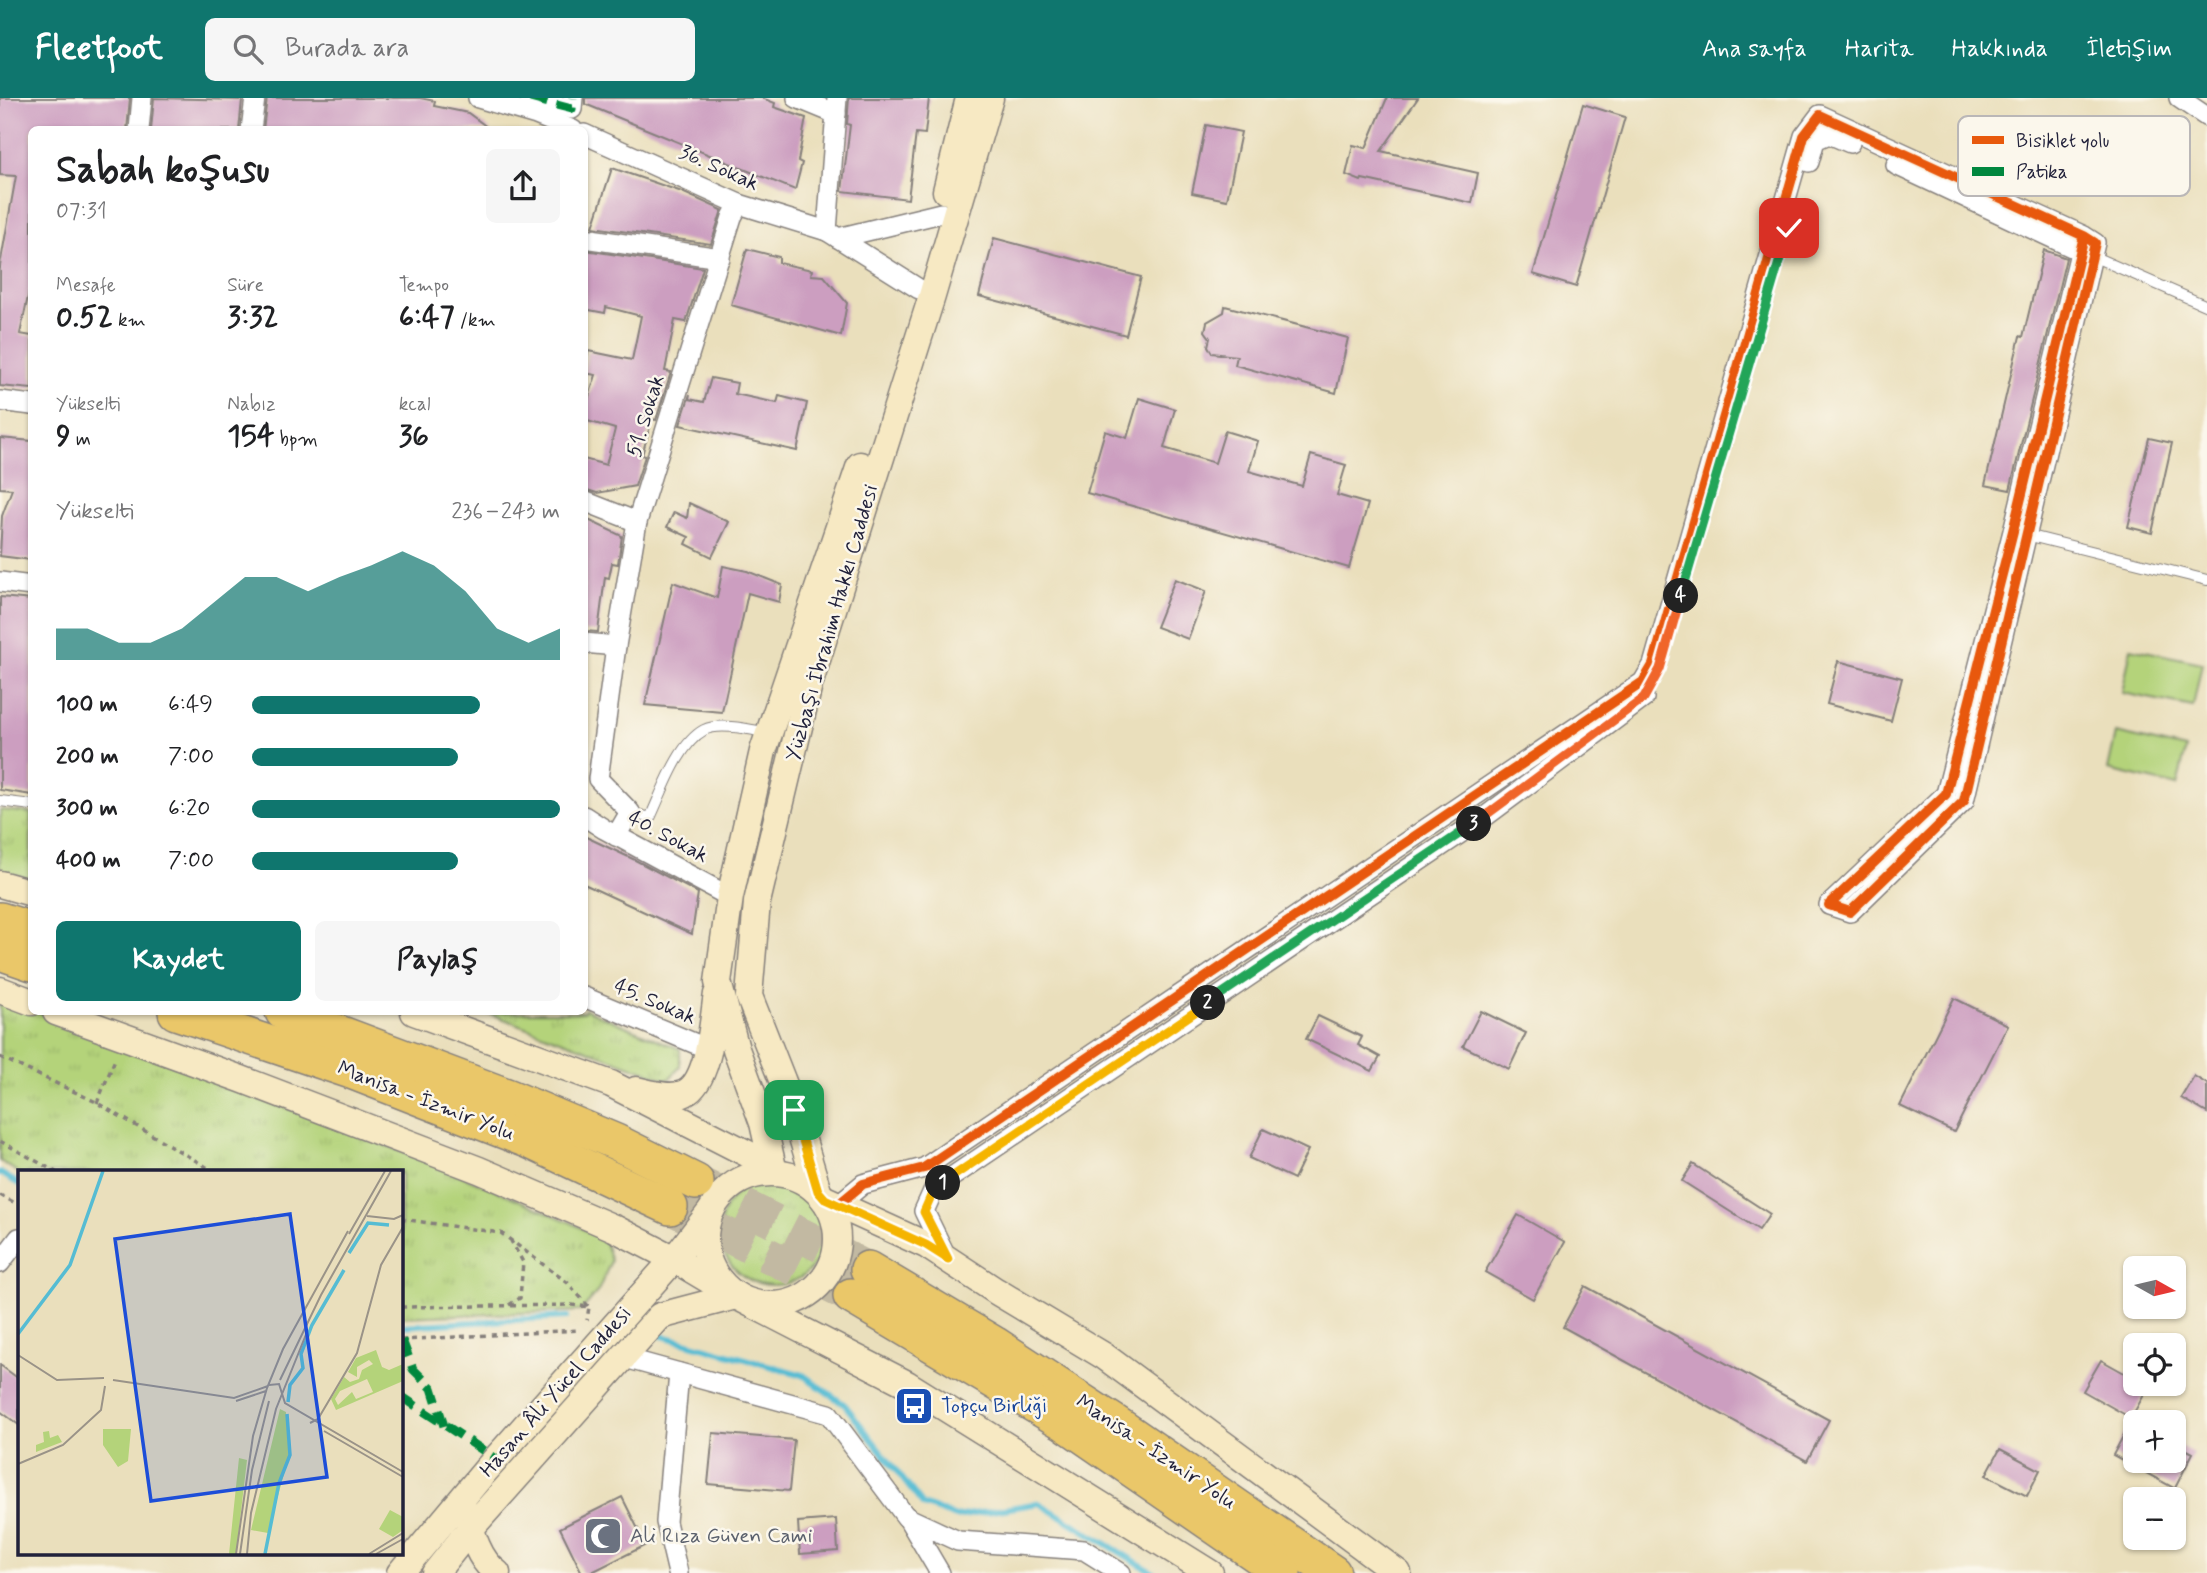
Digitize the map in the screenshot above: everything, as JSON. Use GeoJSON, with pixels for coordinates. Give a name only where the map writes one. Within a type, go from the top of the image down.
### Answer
{"type":"FeatureCollection","features":[{"type":"Feature","properties":{"kind":"highway"},"geometry":{"type":"LineString","coordinates":[[0,920],[28,928]]}},
{"type":"Feature","properties":{"kind":"highway"},"geometry":{"type":"LineString","coordinates":[[0,952],[28,962]]}},
{"type":"Feature","properties":{"kind":"highway","name":"Manisa - İzmir Yolu"},"geometry":{"type":"LineString","coordinates":[[185,1015],[351,1071],[517,1136],[670,1207]]}},
{"type":"Feature","properties":{"kind":"highway","name":"Manisa - İzmir Yolu"},"geometry":{"type":"LineString","coordinates":[[291,1015],[521,1102],[616,1142],[703,1196]]}},
{"type":"Feature","properties":{"kind":"highway","name":"Manisa - İzmir Yolu"},"geometry":{"type":"LineString","coordinates":[[1283,1573],[859,1282],[994,1345],[1118,1425],[1333,1573]]}},
{"type":"Feature","properties":{"kind":"main road","name":"Yüzbaşı İbrahim Hakkı Caddesi"},"geometry":{"type":"LineString","coordinates":[[774,1172],[763,1123],[736,1049],[718,982],[730,897],[769,733],[919,289],[969,98]]}},
{"type":"Feature","properties":{"kind":"main road","name":"Yüzbaşı İbrahim Hakkı Caddesi"},"geometry":{"type":"LineString","coordinates":[[827,1198],[750,996],[757,902],[809,685],[932,296],[990,98]]}},
{"type":"Feature","properties":{"kind":"main road"},"geometry":{"type":"LineString","coordinates":[[0,884],[28,892]]}},
{"type":"Feature","properties":{"kind":"main road"},"geometry":{"type":"LineString","coordinates":[[611,1084],[657,1094],[685,1093],[696,1084],[708,1049],[718,982]]}},
{"type":"Feature","properties":{"kind":"main road"},"geometry":{"type":"LineString","coordinates":[[0,990],[28,1000]]}},
{"type":"Feature","properties":{"kind":"main road"},"geometry":{"type":"LineString","coordinates":[[64,1015],[479,1170],[614,1228],[674,1258],[736,1296],[907,1384],[1210,1573]]}},
{"type":"Feature","properties":{"kind":"main road"},"geometry":{"type":"LineString","coordinates":[[423,1015],[611,1084],[756,1158],[774,1172]]}},
{"type":"Feature","properties":{"kind":"main road"},"geometry":{"type":"LineString","coordinates":[[827,1198],[837,1229],[836,1251],[829,1271],[816,1288],[798,1300],[777,1306],[755,1304],[736,1296],[718,1280],[707,1258],[703,1196],[722,1193],[739,1180],[759,1173],[774,1172],[800,1179],[827,1198],[926,1245],[1104,1356],[1398,1573]]}},
{"type":"Feature","properties":{"kind":"main road","name":"Hasan Âli Yücel Caddesi"},"geometry":{"type":"LineString","coordinates":[[400,1573],[674,1258],[703,1196]]}},
{"type":"Feature","properties":{"kind":"main road","name":"Hasan Âli Yücel Caddesi"},"geometry":{"type":"LineString","coordinates":[[435,1573],[470,1528],[660,1317],[736,1296]]}},
{"type":"Feature","properties":{"kind":"main road"},"geometry":{"type":"LineString","coordinates":[[465,1496],[470,1528],[490,1571]]}},
{"type":"Feature","properties":{"kind":"street"},"geometry":{"type":"LineString","coordinates":[[139,126],[142,98]]}},
{"type":"Feature","properties":{"kind":"street"},"geometry":{"type":"LineString","coordinates":[[252,126],[255,98]]}},
{"type":"Feature","properties":{"kind":"street"},"geometry":{"type":"LineString","coordinates":[[478,98],[563,126]]}},
{"type":"Feature","properties":{"kind":"street"},"geometry":{"type":"LineString","coordinates":[[530,98],[572,109],[575,98]]}},
{"type":"Feature","properties":{"kind":"street"},"geometry":{"type":"LineString","coordinates":[[575,98],[575,117],[579,126]]}},
{"type":"Feature","properties":{"kind":"street"},"geometry":{"type":"LineString","coordinates":[[797,98],[837,106],[832,234],[941,213]]}},
{"type":"Feature","properties":{"kind":"street"},"geometry":{"type":"LineString","coordinates":[[2179,98],[2207,117]]}},
{"type":"Feature","properties":{"kind":"street"},"geometry":{"type":"LineString","coordinates":[[827,1198],[863,1184],[924,1168],[1643,682],[1653,665],[1804,136],[1820,116],[1958,185]]}},
{"type":"Feature","properties":{"kind":"street"},"geometry":{"type":"LineString","coordinates":[[948,1259],[924,1212],[934,1189],[1486,816],[1644,698],[1664,656],[1815,140],[1829,134],[1958,191]]}},
{"type":"Feature","properties":{"kind":"street","name":"36. Sokak"},"geometry":{"type":"LineString","coordinates":[[588,136],[739,204],[832,234],[919,289]]}},
{"type":"Feature","properties":{"kind":"street"},"geometry":{"type":"LineString","coordinates":[[1968,196],[2085,248]]}},
{"type":"Feature","properties":{"kind":"street"},"geometry":{"type":"LineString","coordinates":[[1981,196],[2085,248]]}},
{"type":"Feature","properties":{"kind":"street","name":"51. Sokak"},"geometry":{"type":"LineString","coordinates":[[630,812],[598,779],[616,646],[637,522],[739,204]]}},
{"type":"Feature","properties":{"kind":"street"},"geometry":{"type":"LineString","coordinates":[[588,239],[720,258]]}},
{"type":"Feature","properties":{"kind":"street"},"geometry":{"type":"LineString","coordinates":[[2019,533],[1946,794],[1829,905],[1850,912],[1964,801],[2019,533],[2085,248]]}},
{"type":"Feature","properties":{"kind":"street"},"geometry":{"type":"LineString","coordinates":[[0,401],[28,404]]}},
{"type":"Feature","properties":{"kind":"street"},"geometry":{"type":"LineString","coordinates":[[588,503],[637,522]]}},
{"type":"Feature","properties":{"kind":"street"},"geometry":{"type":"LineString","coordinates":[[0,582],[28,586]]}},
{"type":"Feature","properties":{"kind":"street"},"geometry":{"type":"LineString","coordinates":[[588,643],[616,646]]}},
{"type":"Feature","properties":{"kind":"street"},"geometry":{"type":"LineString","coordinates":[[616,836],[630,812]]}},
{"type":"Feature","properties":{"kind":"street","name":"40. Sokak"},"geometry":{"type":"LineString","coordinates":[[588,818],[730,897]]}},
{"type":"Feature","properties":{"kind":"street","name":"45. Sokak"},"geometry":{"type":"LineString","coordinates":[[588,1000],[708,1049]]}},
{"type":"Feature","properties":{"kind":"street"},"geometry":{"type":"LineString","coordinates":[[0,1263],[18,1239]]}},
{"type":"Feature","properties":{"kind":"street"},"geometry":{"type":"LineString","coordinates":[[625,1358],[829,1414],[906,1517],[940,1573]]}},
{"type":"Feature","properties":{"kind":"street"},"geometry":{"type":"LineString","coordinates":[[678,1573],[666,1522],[680,1373]]}},
{"type":"Feature","properties":{"kind":"street"},"geometry":{"type":"LineString","coordinates":[[906,1517],[958,1541],[1084,1550],[1121,1573]]}},
{"type":"Feature","properties":{"kind":"lane"},"geometry":{"type":"LineString","coordinates":[[2085,248],[2207,306]]}},
{"type":"Feature","properties":{"kind":"lane"},"geometry":{"type":"LineString","coordinates":[[2019,533],[2207,580]]}},
{"type":"Feature","properties":{"kind":"lane"},"geometry":{"type":"LineString","coordinates":[[630,812],[650,818],[684,747],[705,730],[732,727],[769,733]]}},
{"type":"Feature","properties":{"kind":"lane"},"geometry":{"type":"LineString","coordinates":[[0,801],[28,804]]}},
{"type":"Feature","properties":{"kind":"path"},"geometry":{"type":"LineString","coordinates":[[97,1103],[118,1052]]}},
{"type":"Feature","properties":{"kind":"path"},"geometry":{"type":"LineString","coordinates":[[0,1057],[97,1103],[212,1170]]}},
{"type":"Feature","properties":{"kind":"path"},"geometry":{"type":"LineString","coordinates":[[0,1141],[52,1170]]}},
{"type":"Feature","properties":{"kind":"path"},"geometry":{"type":"LineString","coordinates":[[0,1195],[18,1204]]}},
{"type":"Feature","properties":{"kind":"path"},"geometry":{"type":"LineString","coordinates":[[402,1219],[501,1233],[568,1283],[589,1307],[586,1329],[402,1340]]}},
{"type":"Feature","properties":{"kind":"path"},"geometry":{"type":"LineString","coordinates":[[509,1305],[520,1298],[523,1262],[510,1239]]}},
{"type":"Feature","properties":{"kind":"path"},"geometry":{"type":"LineString","coordinates":[[402,1307],[589,1307]]}},
{"type":"Feature","properties":{"kind":"green space"},"geometry":{"type":"Polygon","coordinates":[[[2131,648],[2202,663],[2193,707],[2122,693],[2131,648]]]}},
{"type":"Feature","properties":{"kind":"green space"},"geometry":{"type":"Polygon","coordinates":[[[2116,733],[2186,749],[2177,786],[2108,770],[2116,733]]]}},
{"type":"Feature","properties":{"kind":"green space"},"geometry":{"type":"Polygon","coordinates":[[[0,810],[28,813],[28,878],[0,871],[0,810]]]}},
{"type":"Feature","properties":{"kind":"green space"},"geometry":{"type":"Polygon","coordinates":[[[0,997],[28,1008],[28,1015],[47,1015],[437,1165],[572,1223],[604,1240],[611,1261],[598,1291],[581,1311],[402,1317],[402,1170],[18,1170],[18,1172],[0,1161],[0,997]]]}},
{"type":"Feature","properties":{"kind":"green space"},"geometry":{"type":"Polygon","coordinates":[[[588,1010],[680,1049],[680,1067],[668,1080],[493,1015],[588,1015],[588,1010]]]}},
{"type":"Feature","properties":{"kind":"green space"},"geometry":{"type":"Polygon","coordinates":[[[773,1179],[793,1183],[810,1195],[822,1212],[826,1232],[822,1252],[810,1269],[793,1281],[773,1285],[753,1281],[736,1269],[724,1252],[720,1232],[724,1212],[736,1195],[753,1183],[773,1179]]]}},
{"type":"Feature","properties":{"kind":"building"},"geometry":{"type":"Polygon","coordinates":[[[0,98],[130,98],[127,126],[28,126],[28,297],[20,334],[28,335],[28,389],[0,386],[0,266],[16,176],[0,175],[0,98]]]}},
{"type":"Feature","properties":{"kind":"building"},"geometry":{"type":"Polygon","coordinates":[[[154,98],[242,100],[239,126],[151,126],[154,98]]]}},
{"type":"Feature","properties":{"kind":"building"},"geometry":{"type":"Polygon","coordinates":[[[267,98],[420,98],[435,101],[434,106],[468,113],[486,126],[264,126],[267,98]]]}},
{"type":"Feature","properties":{"kind":"building"},"geometry":{"type":"Polygon","coordinates":[[[585,98],[762,98],[775,103],[774,107],[806,118],[798,161],[802,163],[795,190],[585,104],[585,98]]]}},
{"type":"Feature","properties":{"kind":"building"},"geometry":{"type":"Polygon","coordinates":[[[849,98],[929,98],[925,134],[916,133],[908,199],[842,191],[850,125],[847,124],[849,98]]]}},
{"type":"Feature","properties":{"kind":"building"},"geometry":{"type":"Polygon","coordinates":[[[1387,98],[1418,98],[1381,151],[1478,173],[1472,203],[1362,179],[1361,181],[1346,175],[1353,145],[1366,148],[1387,98]]]}},
{"type":"Feature","properties":{"kind":"building"},"geometry":{"type":"Polygon","coordinates":[[[1583,104],[1625,117],[1576,287],[1533,274],[1583,104]]]}},
{"type":"Feature","properties":{"kind":"building"},"geometry":{"type":"Polygon","coordinates":[[[1206,125],[1241,132],[1227,200],[1192,193],[1206,125]]]}},
{"type":"Feature","properties":{"kind":"building"},"geometry":{"type":"Polygon","coordinates":[[[612,168],[682,192],[722,210],[711,244],[593,227],[612,168]]]}},
{"type":"Feature","properties":{"kind":"building"},"geometry":{"type":"Polygon","coordinates":[[[994,238],[1141,277],[1126,335],[979,296],[994,238]]]}},
{"type":"Feature","properties":{"kind":"building"},"geometry":{"type":"Polygon","coordinates":[[[747,249],[779,257],[779,263],[812,270],[811,275],[824,276],[847,303],[841,336],[731,305],[747,249]]]}},
{"type":"Feature","properties":{"kind":"building"},"geometry":{"type":"Polygon","coordinates":[[[588,250],[703,268],[686,322],[675,320],[665,371],[671,372],[656,420],[652,419],[642,455],[645,456],[635,486],[597,493],[588,490],[588,460],[606,465],[615,429],[588,421],[588,400],[596,375],[588,374],[588,351],[632,360],[641,316],[606,307],[605,313],[588,310],[588,250]]]}},
{"type":"Feature","properties":{"kind":"building"},"geometry":{"type":"Polygon","coordinates":[[[2044,250],[2066,258],[2010,490],[1985,485],[2020,336],[2023,337],[2044,250]]]}},
{"type":"Feature","properties":{"kind":"building"},"geometry":{"type":"Polygon","coordinates":[[[1225,306],[1348,338],[1336,393],[1235,365],[1237,356],[1212,353],[1208,346],[1210,338],[1205,331],[1207,322],[1224,312],[1225,306]]]}},
{"type":"Feature","properties":{"kind":"building"},"geometry":{"type":"Polygon","coordinates":[[[711,378],[737,383],[735,394],[777,403],[779,396],[807,403],[797,451],[680,425],[690,394],[689,399],[704,402],[711,378]]]}},
{"type":"Feature","properties":{"kind":"building"},"geometry":{"type":"Polygon","coordinates":[[[1139,398],[1175,409],[1164,448],[1215,463],[1225,431],[1258,441],[1249,471],[1302,486],[1311,455],[1346,465],[1337,495],[1368,504],[1349,568],[1087,493],[1105,431],[1127,438],[1139,398]]]}},
{"type":"Feature","properties":{"kind":"building"},"geometry":{"type":"Polygon","coordinates":[[[0,438],[28,441],[28,560],[0,556],[2,516],[12,489],[0,488],[0,438]]]}},
{"type":"Feature","properties":{"kind":"building"},"geometry":{"type":"Polygon","coordinates":[[[2149,438],[2172,443],[2152,533],[2128,527],[2149,438]]]}},
{"type":"Feature","properties":{"kind":"building"},"geometry":{"type":"Polygon","coordinates":[[[689,503],[729,522],[712,557],[686,544],[689,537],[667,527],[674,512],[687,518],[689,503]]]}},
{"type":"Feature","properties":{"kind":"building"},"geometry":{"type":"Polygon","coordinates":[[[588,520],[622,536],[618,564],[612,563],[609,578],[605,577],[598,632],[588,631],[588,520]]]}},
{"type":"Feature","properties":{"kind":"building"},"geometry":{"type":"Polygon","coordinates":[[[723,566],[747,571],[782,585],[779,602],[748,593],[722,712],[645,705],[673,582],[717,598],[723,566]]]}},
{"type":"Feature","properties":{"kind":"building"},"geometry":{"type":"Polygon","coordinates":[[[1175,579],[1206,591],[1188,639],[1156,627],[1175,579]]]}},
{"type":"Feature","properties":{"kind":"building"},"geometry":{"type":"Polygon","coordinates":[[[0,597],[28,600],[28,794],[0,790],[0,597]]]}},
{"type":"Feature","properties":{"kind":"building"},"geometry":{"type":"Polygon","coordinates":[[[1838,661],[1902,678],[1891,721],[1827,704],[1838,661]]]}},
{"type":"Feature","properties":{"kind":"building"},"geometry":{"type":"Polygon","coordinates":[[[588,838],[698,893],[692,934],[588,886],[588,838]]]}},
{"type":"Feature","properties":{"kind":"building"},"geometry":{"type":"Polygon","coordinates":[[[1954,998],[2008,1025],[1954,1132],[1900,1106],[1954,998]]]}},
{"type":"Feature","properties":{"kind":"building"},"geometry":{"type":"Polygon","coordinates":[[[1481,1011],[1526,1033],[1509,1069],[1463,1046],[1481,1011]]]}},
{"type":"Feature","properties":{"kind":"building"},"geometry":{"type":"Polygon","coordinates":[[[1318,1016],[1362,1037],[1358,1045],[1380,1057],[1372,1071],[1306,1039],[1318,1016]]]}},
{"type":"Feature","properties":{"kind":"building"},"geometry":{"type":"Polygon","coordinates":[[[2194,1076],[2207,1084],[2207,1113],[2181,1098],[2194,1076]]]}},
{"type":"Feature","properties":{"kind":"building"},"geometry":{"type":"Polygon","coordinates":[[[1263,1129],[1308,1150],[1294,1179],[1249,1158],[1263,1129]]]}},
{"type":"Feature","properties":{"kind":"building"},"geometry":{"type":"Polygon","coordinates":[[[1693,1164],[1770,1214],[1759,1230],[1682,1181],[1693,1164]]]}},
{"type":"Feature","properties":{"kind":"building"},"geometry":{"type":"Polygon","coordinates":[[[1518,1215],[1565,1242],[1533,1299],[1485,1272],[1518,1215]]]}},
{"type":"Feature","properties":{"kind":"building"},"geometry":{"type":"Polygon","coordinates":[[[1585,1286],[1829,1420],[1807,1461],[1563,1327],[1585,1286]]]}},
{"type":"Feature","properties":{"kind":"building"},"geometry":{"type":"Polygon","coordinates":[[[2101,1360],[2123,1372],[2123,1396],[2143,1396],[2136,1410],[2123,1410],[2123,1414],[2083,1391],[2101,1360]]]}},
{"type":"Feature","properties":{"kind":"building"},"geometry":{"type":"Polygon","coordinates":[[[0,1365],[18,1378],[18,1424],[0,1411],[0,1365]]]}},
{"type":"Feature","properties":{"kind":"building"},"geometry":{"type":"Polygon","coordinates":[[[713,1433],[794,1440],[789,1491],[708,1484],[713,1433]]]}},
{"type":"Feature","properties":{"kind":"building"},"geometry":{"type":"Polygon","coordinates":[[[2123,1436],[2123,1460],[2113,1455],[2123,1436]]]}},
{"type":"Feature","properties":{"kind":"building"},"geometry":{"type":"Polygon","coordinates":[[[2000,1449],[2040,1470],[2027,1496],[1986,1475],[2000,1449]]]}},
{"type":"Feature","properties":{"kind":"building"},"geometry":{"type":"Polygon","coordinates":[[[2186,1449],[2193,1453],[2186,1467],[2186,1449]]]}},
{"type":"Feature","properties":{"kind":"building"},"geometry":{"type":"Polygon","coordinates":[[[2146,1473],[2183,1473],[2176,1487],[2146,1473]]]}},
{"type":"Feature","properties":{"kind":"building","name":"Ali Rıza Güven Cami"},"geometry":{"type":"Polygon","coordinates":[[[622,1497],[646,1545],[590,1573],[582,1573],[560,1528],[622,1497]]]}},
{"type":"Feature","properties":{"kind":"building"},"geometry":{"type":"Polygon","coordinates":[[[836,1519],[838,1551],[800,1554],[798,1522],[836,1519]]]}},
{"type":"Feature","properties":{"kind":"waterway"},"geometry":{"type":"LineString","coordinates":[[0,1173],[18,1183]]}},
{"type":"Feature","properties":{"kind":"waterway"},"geometry":{"type":"LineString","coordinates":[[402,1326],[567,1317]]}},
{"type":"Feature","properties":{"kind":"waterway"},"geometry":{"type":"LineString","coordinates":[[659,1335],[803,1375],[845,1405],[923,1505],[956,1517],[1039,1503],[1154,1573]]}},
{"type":"Feature","properties":{"kind":"tunnel"},"geometry":{"type":"LineString","coordinates":[[696,1182],[868,1269]]}},
{"type":"Feature","properties":{"kind":"tunnel"},"geometry":{"type":"LineString","coordinates":[[670,1207],[851,1296]]}},
{"type":"Feature","properties":{"kind":"marked path"},"geometry":{"type":"LineString","coordinates":[[530,98],[572,109],[573,98]]}},
{"type":"Feature","properties":{"kind":"marked path"},"geometry":{"type":"LineString","coordinates":[[402,1340],[413,1369],[432,1388],[444,1426]]}},
{"type":"Feature","properties":{"kind":"marked path"},"geometry":{"type":"LineString","coordinates":[[402,1397],[496,1459]]}},
{"type":"Feature","properties":{"kind":"cycle path"},"geometry":{"type":"LineString","coordinates":[[840,1203],[863,1184],[924,1168],[1643,682],[1653,665],[1804,136],[1820,115],[1958,178]]}},
{"type":"Feature","properties":{"kind":"cycle path"},"geometry":{"type":"LineString","coordinates":[[1997,196],[2084,236]]}},
{"type":"Feature","properties":{"kind":"cycle path"},"geometry":{"type":"LineString","coordinates":[[2084,236],[2095,243],[1964,801],[1850,912],[1829,905],[1946,794],[2084,236]]}},
{"type":"Feature","properties":{"kind":"place","name":"Topçu Birliği"},"geometry":{"type":"Point","coordinates":[914,1406]}},
{"type":"Feature","properties":{"kind":"place","name":"Ali Rıza Güven Cami"},"geometry":{"type":"Point","coordinates":[603,1536]}},
{"type":"Feature","properties":{"kind":"route"},"geometry":{"type":"LineString","coordinates":[[794,1110],[818,1191],[825,1199],[840,1203],[926,1245],[948,1259],[924,1212],[934,1189],[1486,816],[1644,698],[1660,669],[1789,228]]}}]}
